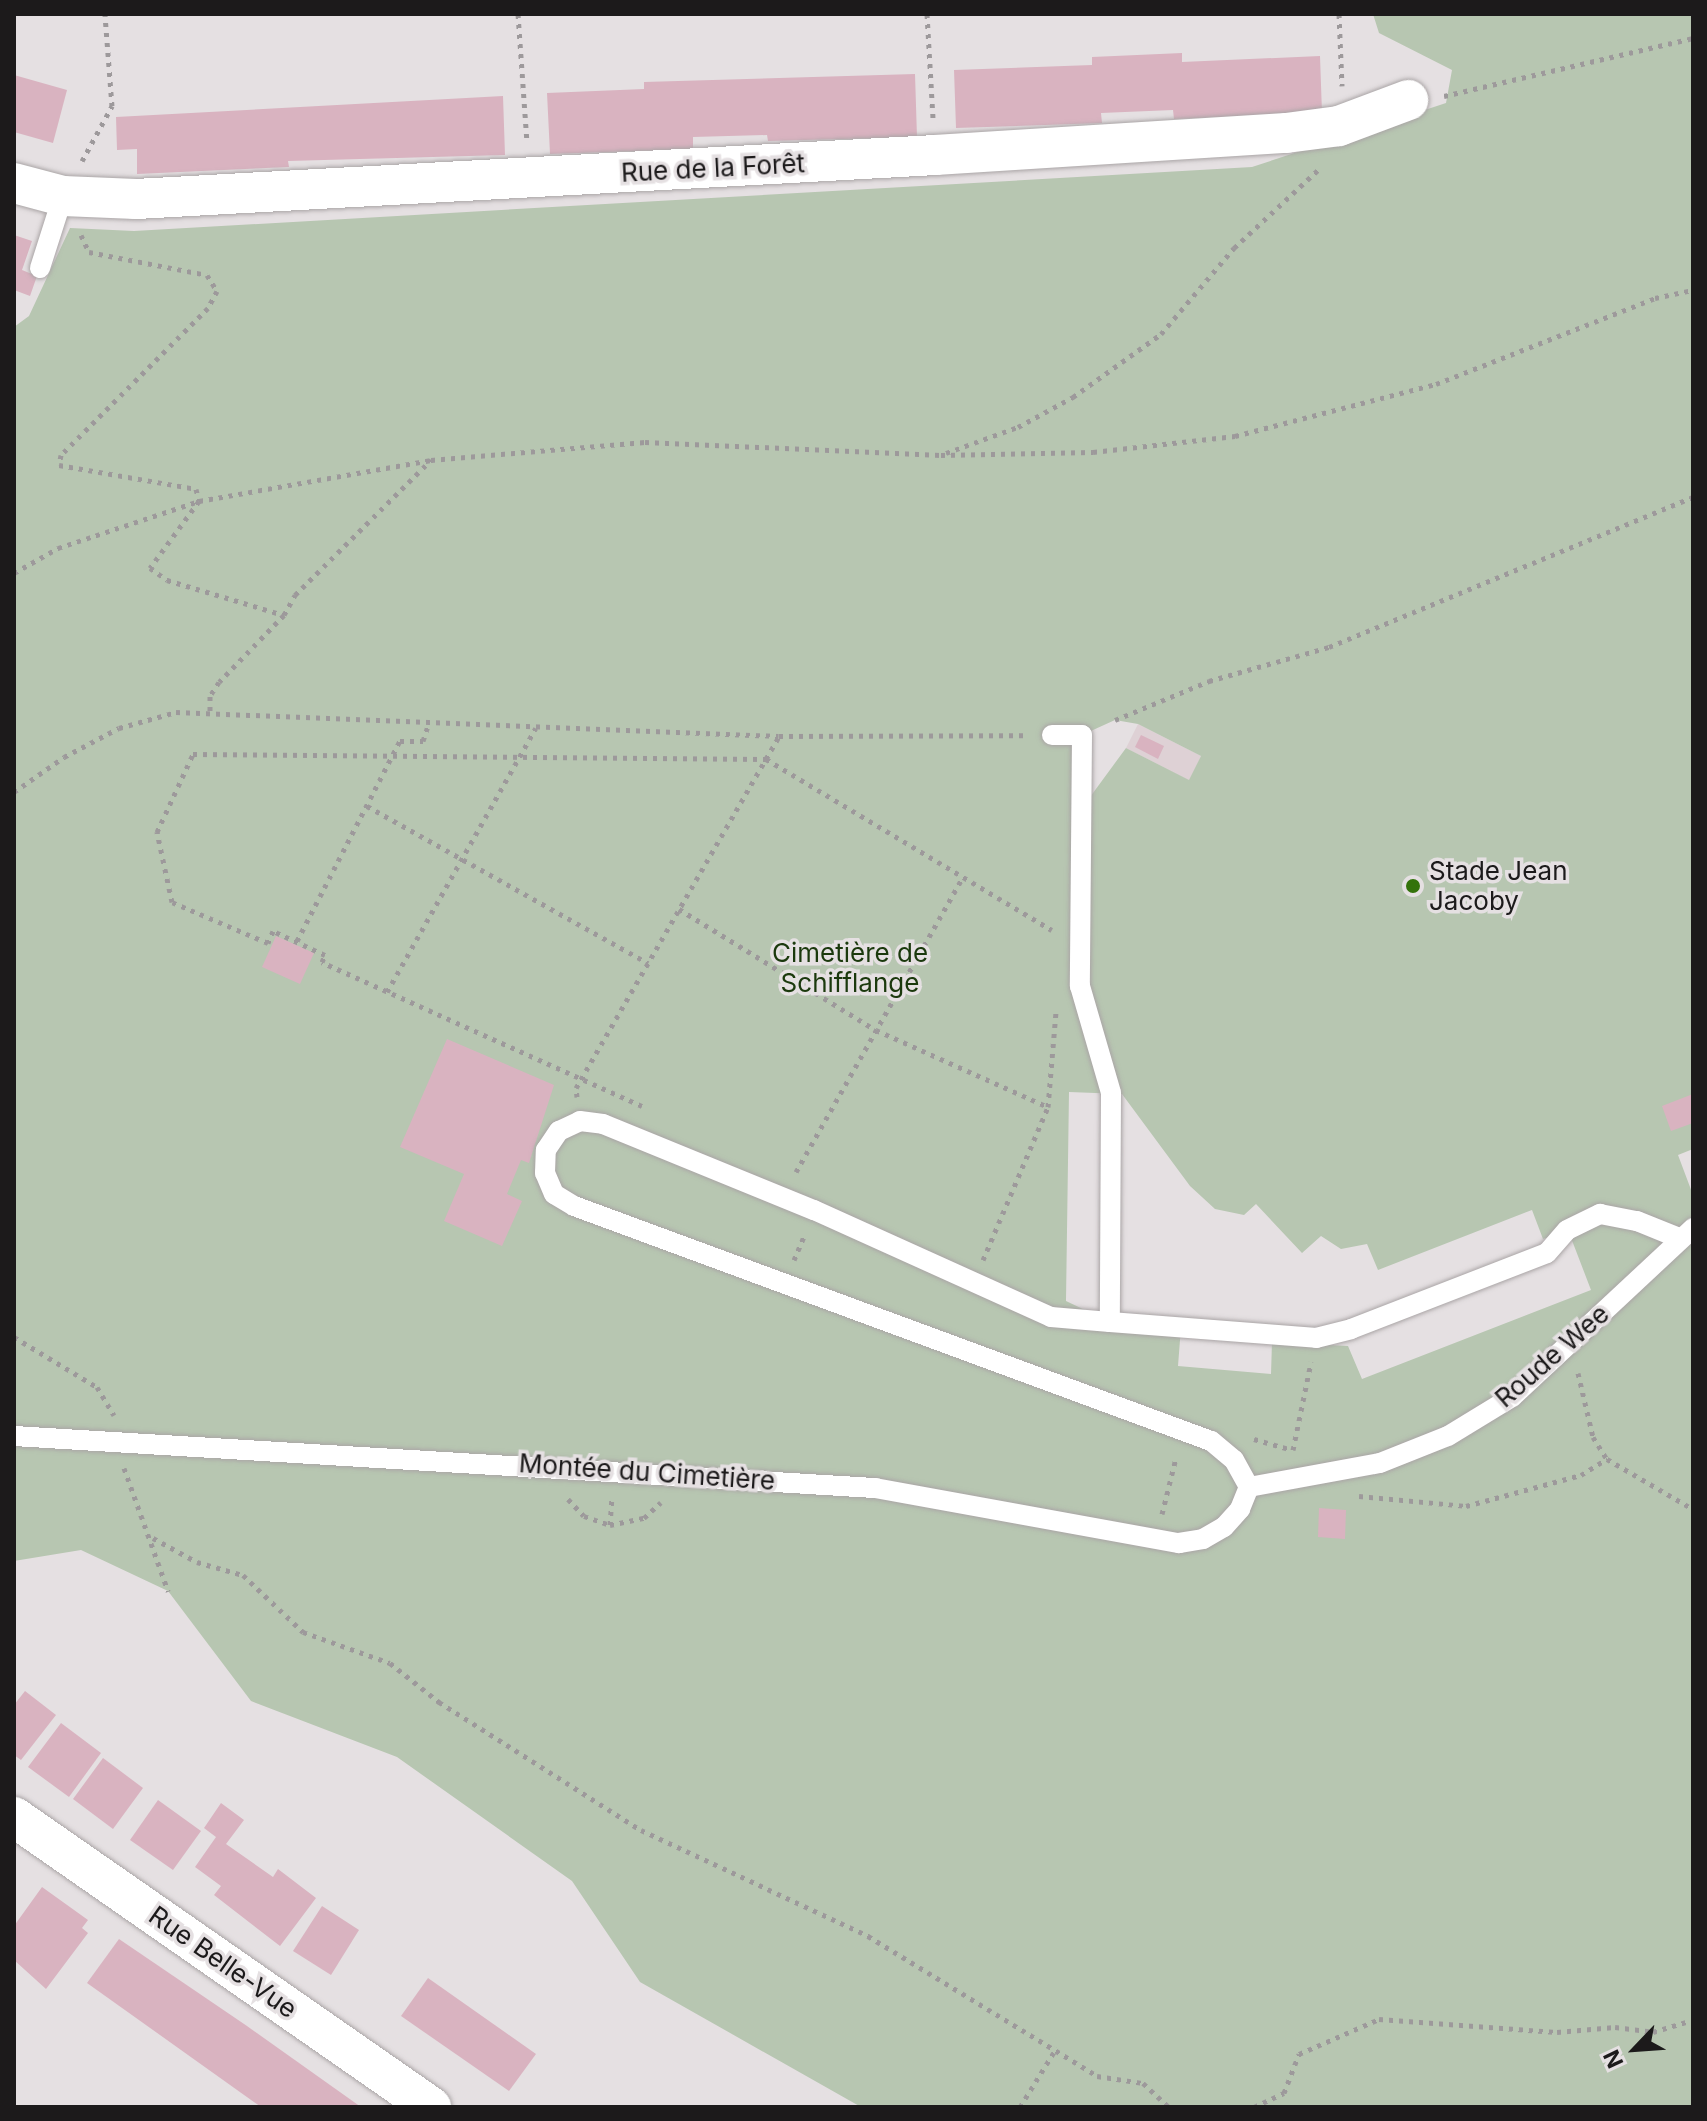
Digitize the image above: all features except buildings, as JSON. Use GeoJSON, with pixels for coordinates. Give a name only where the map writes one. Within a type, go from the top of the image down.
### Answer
{"type":"FeatureCollection","features":[{"type":"Feature","properties":{"kind":"street","name":"Rue de la Forêt"},"geometry":{"type":"LineString","coordinates":[[14,183],[63,196],[136,199],[935,155],[1339,126],[1408,100]]}},
{"type":"Feature","properties":{"kind":"street","name":"Rue Belle-Vue"},"geometry":{"type":"LineString","coordinates":[[14,1817],[431,2107]]}},
{"type":"Feature","properties":{"kind":"lane"},"geometry":{"type":"LineString","coordinates":[[40,268],[63,196]]}},
{"type":"Feature","properties":{"kind":"lane"},"geometry":{"type":"LineString","coordinates":[[1052,735],[1082,735],[1080,986],[1111,1093],[1110,1322]]}},
{"type":"Feature","properties":{"kind":"lane"},"geometry":{"type":"LineString","coordinates":[[1249,1487],[1234,1460],[1211,1441],[587,1211],[554,1194],[545,1173],[546,1150],[559,1131],[580,1121],[603,1124],[814,1210],[1051,1317],[1316,1338],[1351,1329],[1547,1253],[1567,1230],[1600,1214],[1686,1233]]}},
{"type":"Feature","properties":{"kind":"lane","name":"Roude Wee"},"geometry":{"type":"LineString","coordinates":[[1249,1487],[1380,1463],[1448,1436],[1512,1397],[1686,1233]]}},
{"type":"Feature","properties":{"kind":"lane","name":"Montée du Cimetière"},"geometry":{"type":"LineString","coordinates":[[14,1436],[118,1444],[554,1465],[875,1488],[1179,1543],[1203,1539],[1224,1527],[1240,1509],[1249,1487]]}},
{"type":"Feature","properties":{"kind":"path"},"geometry":{"type":"LineString","coordinates":[[105,14],[112,106],[63,196],[89,252],[207,275],[217,291],[208,308],[61,455],[59,465],[67,471],[184,484],[196,489],[199,501]]}},
{"type":"Feature","properties":{"kind":"path"},"geometry":{"type":"LineString","coordinates":[[518,14],[530,179]]}},
{"type":"Feature","properties":{"kind":"path"},"geometry":{"type":"LineString","coordinates":[[927,14],[935,155]]}},
{"type":"Feature","properties":{"kind":"path"},"geometry":{"type":"LineString","coordinates":[[941,455],[1032,420],[1161,334],[1234,248],[1336,153],[1343,106],[1339,14]]}},
{"type":"Feature","properties":{"kind":"path"},"geometry":{"type":"LineString","coordinates":[[1408,100],[1466,93],[1693,38]]}},
{"type":"Feature","properties":{"kind":"path"},"geometry":{"type":"LineString","coordinates":[[14,573],[58,548],[199,501],[431,460],[645,442],[941,455],[1093,452],[1235,436],[1436,384],[1655,298],[1693,290]]}},
{"type":"Feature","properties":{"kind":"path"},"geometry":{"type":"LineString","coordinates":[[210,711],[210,696],[219,682],[284,615],[295,595],[431,460]]}},
{"type":"Feature","properties":{"kind":"path"},"geometry":{"type":"LineString","coordinates":[[1115,720],[1209,681],[1329,647],[1693,497]]}},
{"type":"Feature","properties":{"kind":"path"},"geometry":{"type":"LineString","coordinates":[[199,501],[150,568],[167,580],[284,615]]}},
{"type":"Feature","properties":{"kind":"path"},"geometry":{"type":"LineString","coordinates":[[14,792],[64,757],[119,728],[176,712],[779,736],[1052,735]]}},
{"type":"Feature","properties":{"kind":"path"},"geometry":{"type":"LineString","coordinates":[[297,941],[400,741],[423,741],[429,722]]}},
{"type":"Feature","properties":{"kind":"path"},"geometry":{"type":"LineString","coordinates":[[387,992],[537,728]]}},
{"type":"Feature","properties":{"kind":"path"},"geometry":{"type":"LineString","coordinates":[[580,1121],[576,1088],[779,736]]}},
{"type":"Feature","properties":{"kind":"path"},"geometry":{"type":"LineString","coordinates":[[581,1080],[322,962],[325,955],[297,941],[273,931],[268,943],[172,902],[157,832],[193,754],[766,759],[1062,936]]}},
{"type":"Feature","properties":{"kind":"path"},"geometry":{"type":"LineString","coordinates":[[367,806],[648,963]]}},
{"type":"Feature","properties":{"kind":"path"},"geometry":{"type":"LineString","coordinates":[[796,1172],[963,877]]}},
{"type":"Feature","properties":{"kind":"path"},"geometry":{"type":"LineString","coordinates":[[679,909],[876,1030],[1048,1107]]}},
{"type":"Feature","properties":{"kind":"path"},"geometry":{"type":"LineString","coordinates":[[974,1283],[1048,1107],[1057,998]]}},
{"type":"Feature","properties":{"kind":"path"},"geometry":{"type":"LineString","coordinates":[[785,1284],[814,1210]]}},
{"type":"Feature","properties":{"kind":"path"},"geometry":{"type":"LineString","coordinates":[[14,1337],[97,1387],[114,1414],[128,1487],[153,1538],[168,1591]]}},
{"type":"Feature","properties":{"kind":"path"},"geometry":{"type":"LineString","coordinates":[[1293,1450],[1316,1338]]}},
{"type":"Feature","properties":{"kind":"path"},"geometry":{"type":"LineString","coordinates":[[1571,1343],[1593,1437],[1607,1459],[1693,1509]]}},
{"type":"Feature","properties":{"kind":"path"},"geometry":{"type":"LineString","coordinates":[[554,1465],[562,1492],[584,1516],[610,1525],[644,1518],[665,1498],[674,1475]]}},
{"type":"Feature","properties":{"kind":"path"},"geometry":{"type":"LineString","coordinates":[[153,1538],[197,1562],[243,1575],[303,1632],[390,1663],[439,1702],[641,1830],[868,1936],[1057,2047],[1097,2076],[1143,2083],[1169,2107]]}},
{"type":"Feature","properties":{"kind":"path"},"geometry":{"type":"LineString","coordinates":[[1254,2107],[1284,2093],[1299,2054],[1379,2019],[1557,2032],[1615,2027],[1653,2032],[1693,2020]]}},
{"type":"Feature","properties":{"kind":"path"},"geometry":{"type":"LineString","coordinates":[[1020,2107],[1057,2047]]}},
{"type":"Feature","properties":{"kind":"shaded area"},"geometry":{"type":"Polygon","coordinates":[[[1138,724],[1201,756],[1190,781],[1126,748],[1138,724]]]}},
{"type":"Feature","properties":{"kind":"green space","name":"Cimetière de Schifflange"},"geometry":{"type":"Polygon","coordinates":[[[1373,14],[1693,14],[1693,1149],[1678,1155],[1693,1195],[1693,2107],[861,2107],[640,1982],[572,1881],[397,1757],[251,1701],[168,1591],[81,1550],[14,1561],[14,327],[29,316],[70,228],[134,231],[1252,167],[1446,103],[1452,70],[1379,33],[1373,14]],[[1115,720],[1082,735],[1082,808],[1126,748],[1189,780],[1201,756],[1138,724],[1115,720]],[[1069,1092],[1066,1301],[1110,1322],[1181,1327],[1178,1366],[1271,1374],[1272,1342],[1348,1346],[1362,1379],[1591,1290],[1568,1230],[1543,1239],[1532,1210],[1378,1270],[1367,1244],[1341,1249],[1321,1236],[1302,1253],[1256,1204],[1244,1215],[1215,1209],[1190,1186],[1122,1094],[1069,1092]]]}},
{"type":"Feature","properties":{"kind":"place","name":"Stade Jean Jacoby"},"geometry":{"type":"Point","coordinates":[1413,886]}}]}
